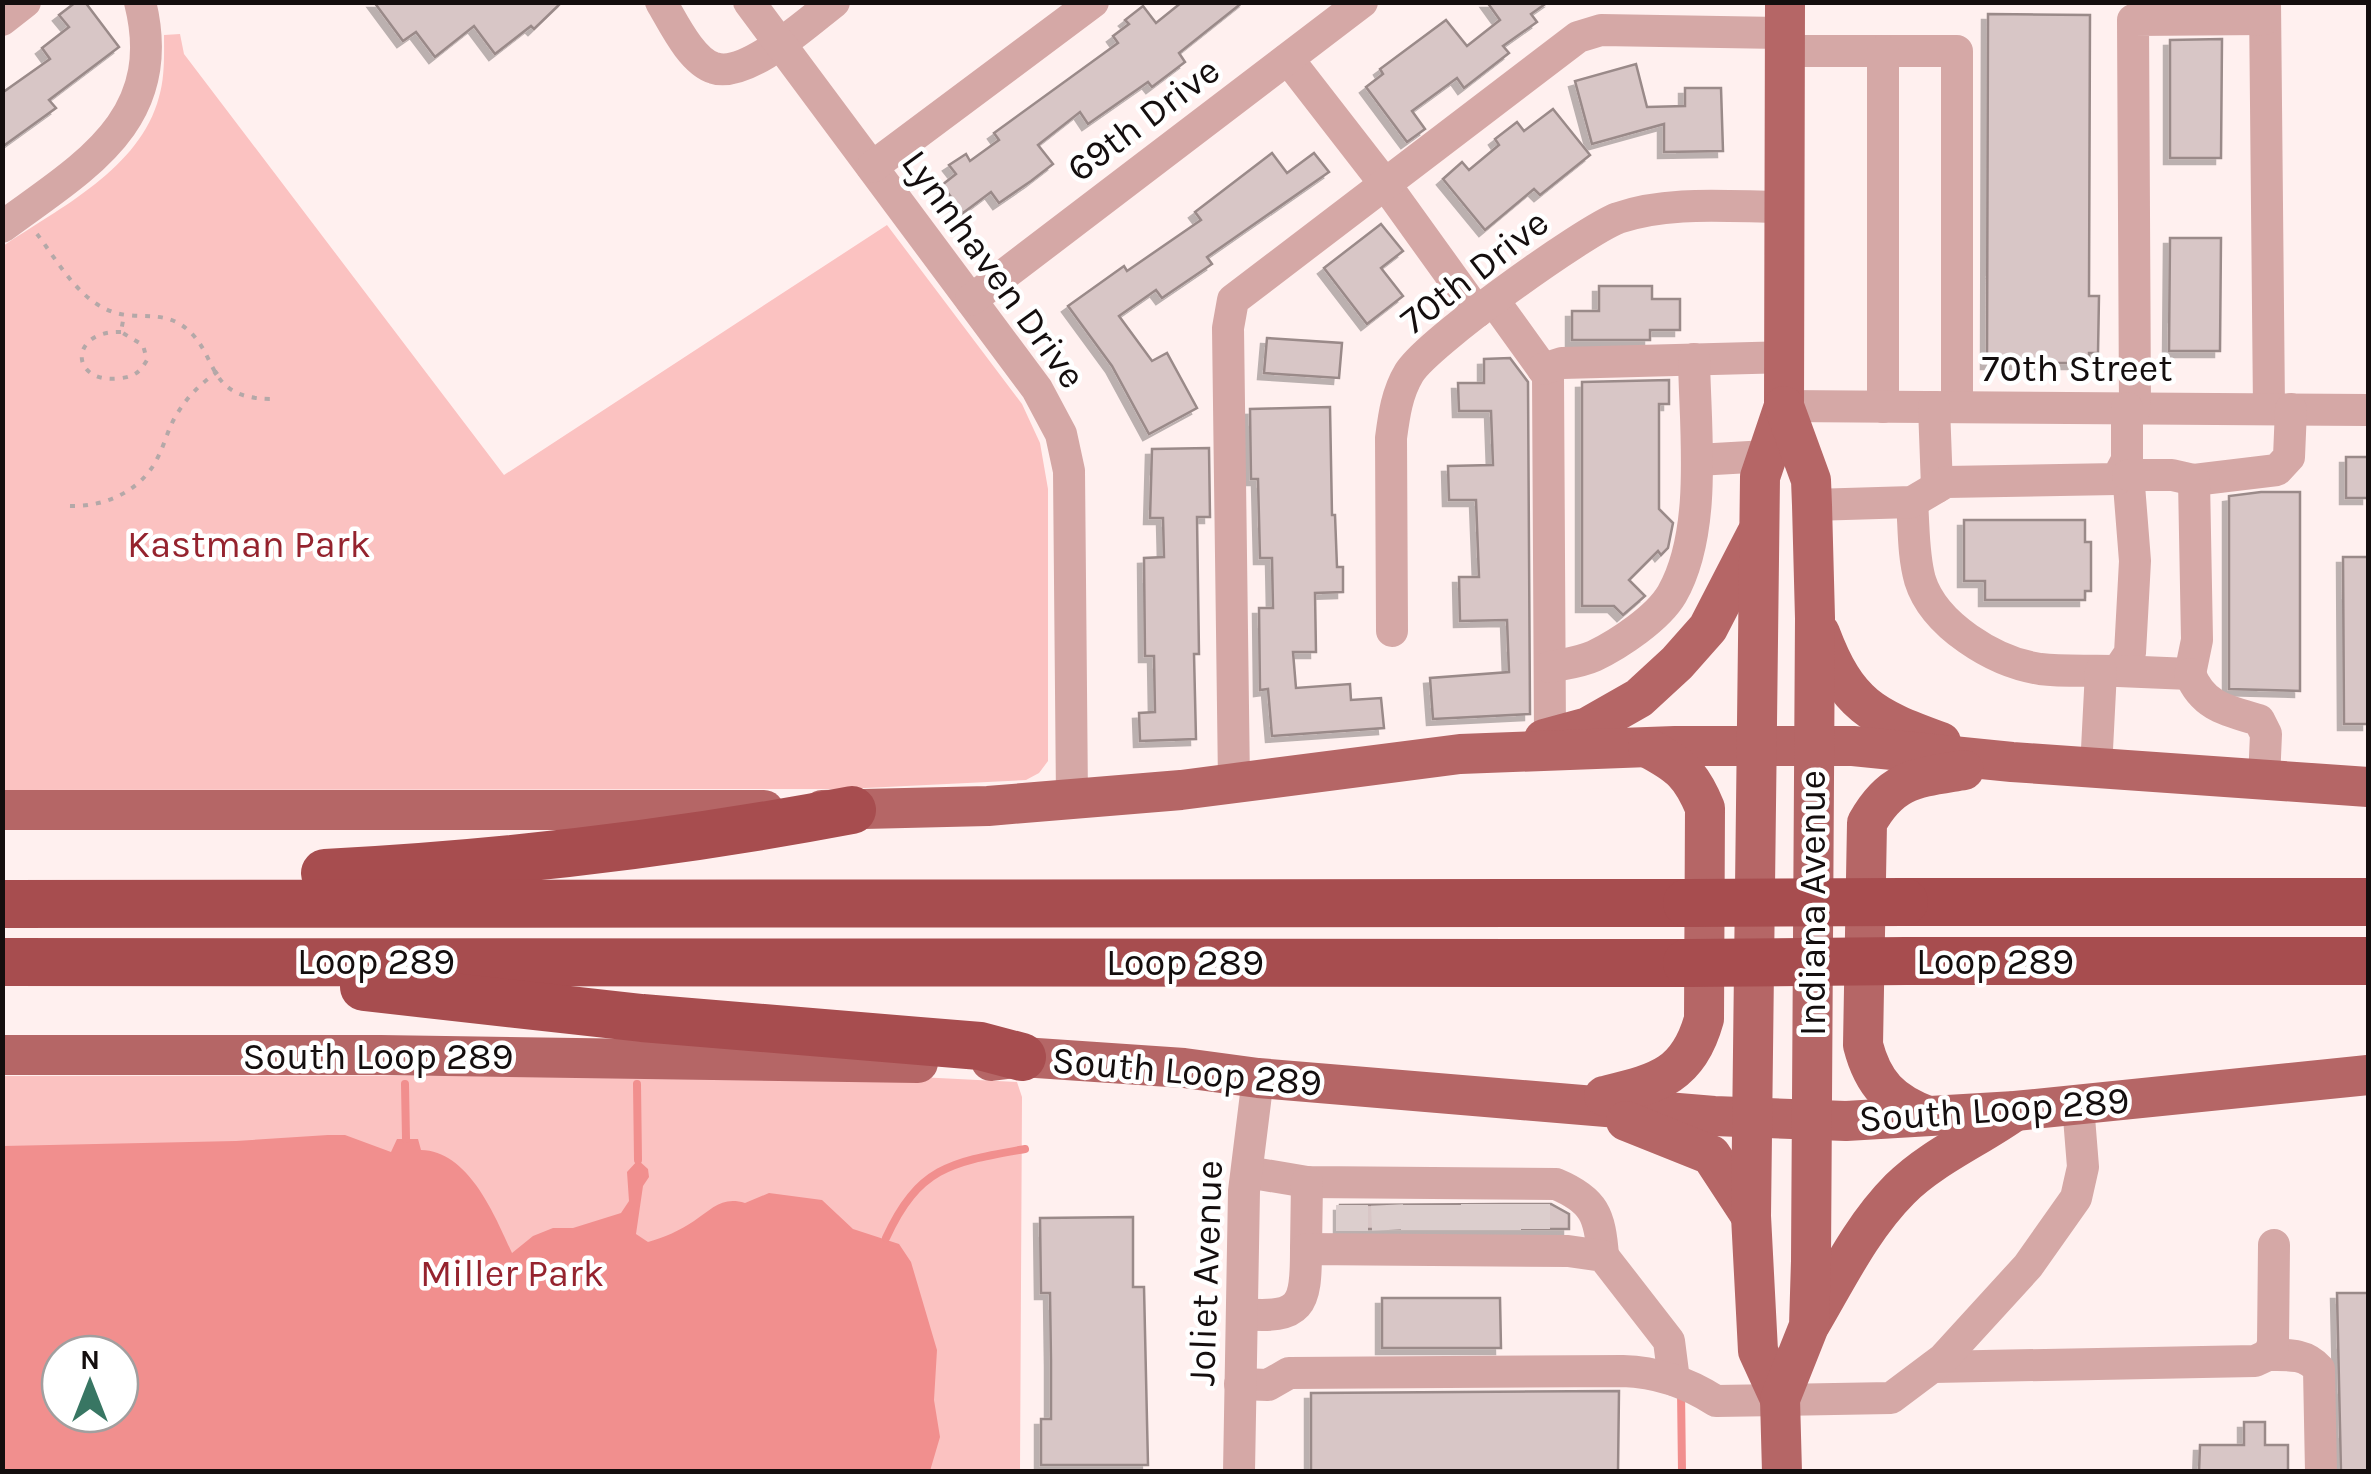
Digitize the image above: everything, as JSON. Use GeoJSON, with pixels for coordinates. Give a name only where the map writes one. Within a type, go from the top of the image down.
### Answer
{"type":"FeatureCollection","features":[{"type":"Feature","properties":{"kind":"highway"},"geometry":{"type":"LineString","coordinates":[[2,893],[384,870],[718,836],[852,810]]}},
{"type":"Feature","properties":{"kind":"highway","name":"Loop 289"},"geometry":{"type":"LineString","coordinates":[[2,904],[2368,902]]}},
{"type":"Feature","properties":{"kind":"highway"},"geometry":{"type":"LineString","coordinates":[[183,961],[385,990],[679,1022],[980,1046],[1022,1057]]}},
{"type":"Feature","properties":{"kind":"highway","name":"Loop 289"},"geometry":{"type":"LineString","coordinates":[[2,962],[2368,961]]}},
{"type":"Feature","properties":{"kind":"main road","name":"Indiana Avenue"},"geometry":{"type":"LineString","coordinates":[[1780,1398],[1758,1351],[1751,1216],[1760,477],[1784,406],[1785,29]]}},
{"type":"Feature","properties":{"kind":"main road","name":"Indiana Avenue"},"geometry":{"type":"LineString","coordinates":[[1782,1472],[1780,1398],[1808,1326],[1815,618],[1811,480],[1784,406]]}},
{"type":"Feature","properties":{"kind":"main road"},"geometry":{"type":"LineString","coordinates":[[2,810],[852,810],[1072,799],[1460,754],[1588,727],[1639,698],[1708,628],[1760,527]]}},
{"type":"Feature","properties":{"kind":"main road"},"geometry":{"type":"LineString","coordinates":[[1815,618],[1830,660],[1869,712],[1958,748],[2012,762]]}},
{"type":"Feature","properties":{"kind":"main road"},"geometry":{"type":"LineString","coordinates":[[1460,754],[1813,745],[2368,787]]}},
{"type":"Feature","properties":{"kind":"main road"},"geometry":{"type":"LineString","coordinates":[[1576,1103],[1654,1084],[1682,1066],[1698,1042],[1704,1019],[1705,808],[1695,782],[1676,762],[1648,748]]}},
{"type":"Feature","properties":{"kind":"main road"},"geometry":{"type":"LineString","coordinates":[[1928,1116],[1906,1108],[1886,1094],[1876,1080],[1863,1045],[1867,823],[1880,800],[1900,784],[2012,762]]}},
{"type":"Feature","properties":{"kind":"main road","name":"South Loop 289"},"geometry":{"type":"LineString","coordinates":[[2,1055],[879,1060],[958,1066],[1022,1057],[1811,1120],[2015,1111],[2368,1075]]}},
{"type":"Feature","properties":{"kind":"main road"},"geometry":{"type":"LineString","coordinates":[[1576,1103],[1711,1155],[1751,1216]]}},
{"type":"Feature","properties":{"kind":"main road"},"geometry":{"type":"LineString","coordinates":[[1808,1326],[1855,1247],[1902,1187],[2015,1111]]}},
{"type":"Feature","properties":{"kind":"street"},"geometry":{"type":"LineString","coordinates":[[2,20],[26,2]]}},
{"type":"Feature","properties":{"kind":"street"},"geometry":{"type":"LineString","coordinates":[[2,226],[93,159],[130,116],[144,61],[140,2]]}},
{"type":"Feature","properties":{"kind":"street"},"geometry":{"type":"LineString","coordinates":[[661,2],[698,58],[714,69],[738,69],[834,2]]}},
{"type":"Feature","properties":{"kind":"street","name":"Lynnhaven Drive"},"geometry":{"type":"LineString","coordinates":[[749,2],[1051,412],[1066,454],[1071,495],[1072,799]]}},
{"type":"Feature","properties":{"kind":"street"},"geometry":{"type":"LineString","coordinates":[[872,167],[1093,2]]}},
{"type":"Feature","properties":{"kind":"street","name":"69th Drive"},"geometry":{"type":"LineString","coordinates":[[971,300],[1362,2]]}},
{"type":"Feature","properties":{"kind":"street"},"geometry":{"type":"LineString","coordinates":[[2096,768],[2110,671],[2130,652],[2135,561],[2128,467],[2132,11],[2265,11],[2280,409],[2289,457],[2277,470],[2194,480],[2128,467]]}},
{"type":"Feature","properties":{"kind":"street"},"geometry":{"type":"LineString","coordinates":[[1234,783],[1228,328],[1234,300],[1578,37],[1601,30],[1785,29],[1882,51],[1957,51],[1946,407],[1925,495],[1916,562],[1921,584],[1938,614],[1980,648],[2037,669],[2190,674]]}},
{"type":"Feature","properties":{"kind":"street"},"geometry":{"type":"LineString","coordinates":[[1882,51],[1883,407]]}},
{"type":"Feature","properties":{"kind":"street"},"geometry":{"type":"LineString","coordinates":[[1288,59],[1384,184],[1548,376],[1550,738]]}},
{"type":"Feature","properties":{"kind":"street","name":"70th Drive"},"geometry":{"type":"LineString","coordinates":[[1392,632],[1391,438],[1394,408],[1410,371],[1486,307],[1585,236],[1618,218],[1704,206],[1785,207]]}},
{"type":"Feature","properties":{"kind":"street"},"geometry":{"type":"LineString","coordinates":[[1543,369],[1562,362],[1785,357]]}},
{"type":"Feature","properties":{"kind":"street"},"geometry":{"type":"LineString","coordinates":[[1550,667],[1592,657],[1636,630],[1671,595],[1695,523],[1694,359]]}},
{"type":"Feature","properties":{"kind":"street","name":"70th Street"},"geometry":{"type":"LineString","coordinates":[[1784,406],[2368,410]]}},
{"type":"Feature","properties":{"kind":"street"},"geometry":{"type":"LineString","coordinates":[[1697,460],[1768,456]]}},
{"type":"Feature","properties":{"kind":"street"},"geometry":{"type":"LineString","coordinates":[[1812,505],[1925,495],[1946,482],[2117,479],[2128,467]]}},
{"type":"Feature","properties":{"kind":"street"},"geometry":{"type":"LineString","coordinates":[[2194,480],[2197,640],[2190,674],[2198,694],[2226,710],[2259,720],[2266,734],[2264,780]]}},
{"type":"Feature","properties":{"kind":"street","name":"Joliet Avenue"},"geometry":{"type":"LineString","coordinates":[[1239,1472],[1247,1172],[1258,1078]]}},
{"type":"Feature","properties":{"kind":"street"},"geometry":{"type":"LineString","coordinates":[[1240,1384],[1268,1385],[1289,1373],[1641,1371],[1694,1386],[1716,1401],[1891,1398],[1944,1359],[2028,1266],[2076,1198],[2083,1167],[2078,1105]]}},
{"type":"Feature","properties":{"kind":"street"},"geometry":{"type":"LineString","coordinates":[[1247,1172],[1308,1182],[1352,1217],[1461,1217],[1556,1184],[1584,1196],[1601,1225],[1603,1256],[1669,1341],[1674,1380]]}},
{"type":"Feature","properties":{"kind":"street"},"geometry":{"type":"LineString","coordinates":[[1242,1314],[1279,1317],[1294,1307],[1306,1290],[1308,1182]]}},
{"type":"Feature","properties":{"kind":"street"},"geometry":{"type":"LineString","coordinates":[[1306,1249],[1352,1217],[1461,1217],[1603,1256]]}},
{"type":"Feature","properties":{"kind":"street"},"geometry":{"type":"LineString","coordinates":[[2268,1355],[2274,1345],[2274,1244]]}},
{"type":"Feature","properties":{"kind":"street"},"geometry":{"type":"LineString","coordinates":[[1933,1367],[2255,1361],[2268,1355],[2310,1359],[2319,1369],[2321,1472]]}},
{"type":"Feature","properties":{"kind":"path"},"geometry":{"type":"LineString","coordinates":[[36,232],[84,294],[124,315],[156,316],[178,323],[194,336],[214,374],[236,393],[270,400]]}},
{"type":"Feature","properties":{"kind":"path"},"geometry":{"type":"LineString","coordinates":[[121,332],[124,315]]}},
{"type":"Feature","properties":{"kind":"path"},"geometry":{"type":"LineString","coordinates":[[121,332],[144,345],[144,366],[128,377],[92,376],[82,364],[85,343],[103,333],[121,332]]}},
{"type":"Feature","properties":{"kind":"path"},"geometry":{"type":"LineString","coordinates":[[70,506],[113,498],[145,478],[180,410],[221,369]]}},
{"type":"Feature","properties":{"kind":"green space","name":"Kastman Park"},"geometry":{"type":"Polygon","coordinates":[[[180,34],[184,54],[504,475],[887,225],[1022,404],[1040,443],[1048,489],[1048,761],[1039,773],[1026,780],[845,789],[2,790],[3,246],[95,184],[134,145],[149,123],[159,97],[164,35],[180,34]]]}},
{"type":"Feature","properties":{"kind":"green space","name":"Miller Park"},"geometry":{"type":"Polygon","coordinates":[[[879,1075],[1017,1082],[1022,1097],[1020,1471],[3,1471],[2,1076],[879,1075]]]}},
{"type":"Feature","properties":{"kind":"shaded area","name":"Miller Park"},"geometry":{"type":"Polygon","coordinates":[[[345,1135],[391,1152],[397,1139],[418,1139],[421,1150],[438,1153],[466,1173],[488,1204],[512,1253],[533,1236],[553,1228],[573,1228],[621,1213],[629,1201],[627,1172],[638,1160],[648,1169],[649,1177],[643,1186],[636,1234],[648,1242],[678,1231],[724,1202],[745,1203],[769,1193],[822,1200],[853,1229],[899,1244],[911,1262],[937,1350],[934,1400],[940,1437],[930,1471],[3,1471],[3,1146],[345,1135]]]}},
{"type":"Feature","properties":{"kind":"building"},"geometry":{"type":"Polygon","coordinates":[[[76,2],[85,2],[119,47],[49,100],[56,108],[2,147],[2,93],[50,59],[42,48],[69,27],[59,15],[76,2]]]}},
{"type":"Feature","properties":{"kind":"building"},"geometry":{"type":"Polygon","coordinates":[[[374,2],[562,2],[534,29],[531,26],[495,54],[474,26],[435,57],[416,32],[403,41],[374,2]]]}},
{"type":"Feature","properties":{"kind":"building"},"geometry":{"type":"Polygon","coordinates":[[[1182,2],[1243,2],[1179,53],[1185,62],[1152,87],[1148,82],[1088,124],[1080,112],[1038,145],[1053,164],[1031,181],[999,203],[991,192],[963,213],[942,185],[956,174],[949,165],[966,154],[970,161],[999,140],[994,133],[1118,43],[1113,36],[1143,6],[1156,23],[1182,2]]]}},
{"type":"Feature","properties":{"kind":"building"},"geometry":{"type":"Polygon","coordinates":[[[1487,2],[1548,2],[1531,14],[1537,22],[1503,46],[1509,53],[1464,88],[1457,78],[1412,111],[1425,129],[1407,142],[1366,87],[1383,74],[1380,69],[1446,20],[1467,46],[1500,20],[1487,2]]]}},
{"type":"Feature","properties":{"kind":"building"},"geometry":{"type":"Polygon","coordinates":[[[1988,14],[2090,15],[2089,296],[2099,296],[2098,353],[2089,353],[2089,363],[1987,363],[1988,14]]]}},
{"type":"Feature","properties":{"kind":"building"},"geometry":{"type":"Polygon","coordinates":[[[2222,39],[2221,158],[2170,158],[2170,40],[2222,39]]]}},
{"type":"Feature","properties":{"kind":"building"},"geometry":{"type":"Polygon","coordinates":[[[1636,64],[1647,107],[1685,106],[1685,88],[1721,88],[1723,151],[1664,152],[1664,124],[1592,144],[1575,81],[1636,64]]]}},
{"type":"Feature","properties":{"kind":"building"},"geometry":{"type":"Polygon","coordinates":[[[1553,109],[1590,155],[1540,195],[1534,189],[1485,230],[1443,179],[1462,162],[1469,170],[1499,145],[1495,139],[1517,122],[1524,131],[1553,109]]]}},
{"type":"Feature","properties":{"kind":"building"},"geometry":{"type":"Polygon","coordinates":[[[1272,153],[1287,173],[1314,153],[1329,172],[1207,257],[1212,264],[1162,298],[1156,290],[1119,316],[1152,361],[1167,353],[1197,408],[1149,434],[1112,366],[1068,306],[1124,266],[1127,271],[1201,220],[1195,212],[1272,153]]]}},
{"type":"Feature","properties":{"kind":"building"},"geometry":{"type":"Polygon","coordinates":[[[1381,224],[1403,251],[1381,268],[1403,296],[1367,324],[1324,268],[1381,224]]]}},
{"type":"Feature","properties":{"kind":"building"},"geometry":{"type":"Polygon","coordinates":[[[2170,238],[2221,238],[2220,351],[2169,351],[2170,238]]]}},
{"type":"Feature","properties":{"kind":"building"},"geometry":{"type":"Polygon","coordinates":[[[1599,286],[1652,286],[1652,299],[1680,299],[1680,330],[1650,330],[1650,340],[1572,340],[1572,311],[1599,311],[1599,286]]]}},
{"type":"Feature","properties":{"kind":"building"},"geometry":{"type":"Polygon","coordinates":[[[1267,338],[1342,343],[1339,378],[1264,373],[1267,338]]]}},
{"type":"Feature","properties":{"kind":"building"},"geometry":{"type":"Polygon","coordinates":[[[1510,358],[1528,382],[1530,714],[1433,719],[1430,678],[1509,672],[1507,620],[1460,621],[1459,577],[1479,577],[1476,500],[1449,500],[1448,466],[1493,465],[1491,411],[1459,411],[1458,383],[1484,383],[1484,359],[1510,358]]]}},
{"type":"Feature","properties":{"kind":"building"},"geometry":{"type":"Polygon","coordinates":[[[1669,380],[1669,404],[1659,404],[1659,509],[1673,523],[1668,548],[1661,555],[1658,551],[1629,580],[1645,596],[1623,615],[1614,606],[1582,606],[1582,382],[1669,380]]]}},
{"type":"Feature","properties":{"kind":"building"},"geometry":{"type":"Polygon","coordinates":[[[1330,407],[1332,515],[1337,567],[1343,567],[1343,592],[1315,593],[1316,652],[1293,652],[1296,688],[1350,684],[1351,700],[1381,698],[1384,728],[1272,736],[1268,689],[1260,690],[1259,608],[1273,608],[1272,558],[1260,558],[1258,479],[1251,479],[1250,409],[1330,407]]]}},
{"type":"Feature","properties":{"kind":"building"},"geometry":{"type":"Polygon","coordinates":[[[1209,448],[1210,517],[1197,517],[1196,739],[1140,741],[1139,713],[1155,712],[1154,656],[1145,656],[1144,558],[1164,557],[1163,518],[1150,518],[1152,449],[1209,448]]]}},
{"type":"Feature","properties":{"kind":"building"},"geometry":{"type":"Polygon","coordinates":[[[2346,457],[2368,457],[2368,498],[2346,498],[2346,457]]]}},
{"type":"Feature","properties":{"kind":"building"},"geometry":{"type":"Polygon","coordinates":[[[2300,492],[2300,691],[2229,689],[2229,496],[2300,492]]]}},
{"type":"Feature","properties":{"kind":"building"},"geometry":{"type":"Polygon","coordinates":[[[1964,520],[2085,520],[2085,542],[2091,542],[2091,591],[2085,591],[2085,600],[1985,600],[1985,581],[1964,581],[1964,520]]]}},
{"type":"Feature","properties":{"kind":"building"},"geometry":{"type":"Polygon","coordinates":[[[2343,557],[2368,557],[2368,724],[2344,724],[2343,557]]]}},
{"type":"Feature","properties":{"kind":"building"},"geometry":{"type":"Polygon","coordinates":[[[1551,1204],[1569,1214],[1569,1229],[1340,1229],[1340,1205],[1551,1204]]]}},
{"type":"Feature","properties":{"kind":"building"},"geometry":{"type":"Polygon","coordinates":[[[1133,1217],[1133,1287],[1144,1287],[1148,1465],[1041,1465],[1041,1419],[1051,1419],[1051,1361],[1050,1293],[1041,1293],[1040,1218],[1133,1217]]]}},
{"type":"Feature","properties":{"kind":"building"},"geometry":{"type":"Polygon","coordinates":[[[2337,1293],[2368,1293],[2368,1472],[2341,1472],[2337,1293]]]}},
{"type":"Feature","properties":{"kind":"building"},"geometry":{"type":"Polygon","coordinates":[[[1382,1298],[1500,1298],[1501,1348],[1382,1348],[1382,1298]]]}},
{"type":"Feature","properties":{"kind":"building"},"geometry":{"type":"Polygon","coordinates":[[[1619,1391],[1618,1472],[1311,1472],[1311,1393],[1619,1391]]]}},
{"type":"Feature","properties":{"kind":"building"},"geometry":{"type":"Polygon","coordinates":[[[2244,1422],[2265,1422],[2265,1445],[2288,1445],[2288,1472],[2199,1472],[2200,1445],[2244,1445],[2244,1422]]]}},
{"type":"Feature","properties":{"kind":"waterway"},"geometry":{"type":"LineString","coordinates":[[405,1084],[406,1139]]}},
{"type":"Feature","properties":{"kind":"waterway"},"geometry":{"type":"LineString","coordinates":[[637,1084],[638,1160]]}},
{"type":"Feature","properties":{"kind":"waterway"},"geometry":{"type":"LineString","coordinates":[[886,1238],[911,1196],[941,1171],[977,1158],[1025,1149]]}},
{"type":"Feature","properties":{"kind":"waterway"},"geometry":{"type":"LineString","coordinates":[[1681,1390],[1682,1472]]}},
{"type":"Feature","properties":{"kind":"tunnel"},"geometry":{"type":"LineString","coordinates":[[1477,1204],[1477,1230]]}},
{"type":"Feature","properties":{"kind":"tunnel"},"geometry":{"type":"LineString","coordinates":[[1505,1204],[1505,1230]]}},
{"type":"Feature","properties":{"kind":"tunnel"},"geometry":{"type":"LineString","coordinates":[[1534,1204],[1534,1229]]}},
{"type":"Feature","properties":{"kind":"tunnel"},"geometry":{"type":"LineString","coordinates":[[1352,1205],[1352,1231]]}},
{"type":"Feature","properties":{"kind":"tunnel"},"geometry":{"type":"LineString","coordinates":[[1387,1205],[1388,1230]]}},
{"type":"Feature","properties":{"kind":"tunnel"},"geometry":{"type":"LineString","coordinates":[[1417,1205],[1417,1230]]}},
{"type":"Feature","properties":{"kind":"tunnel"},"geometry":{"type":"LineString","coordinates":[[1448,1205],[1448,1230]]}}]}
